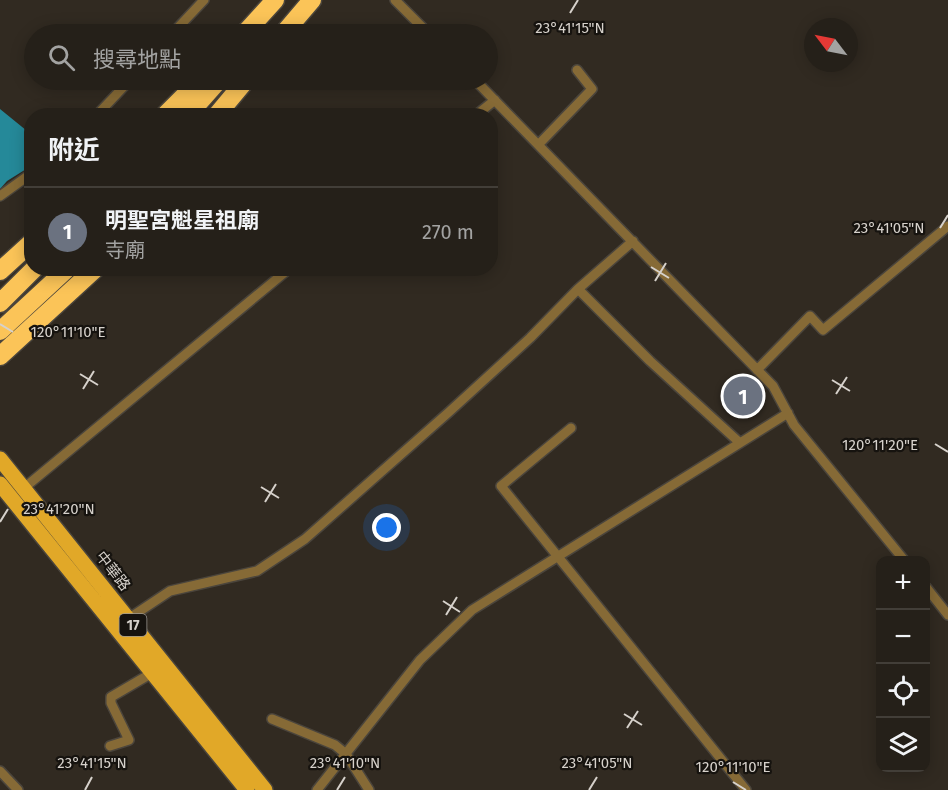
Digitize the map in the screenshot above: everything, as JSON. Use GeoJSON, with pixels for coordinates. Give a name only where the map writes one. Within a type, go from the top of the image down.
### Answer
{"type":"FeatureCollection","features":[{"type":"Feature","properties":{"kind":"highway"},"geometry":{"type":"LineString","coordinates":[[253,24],[275,0]]}},
{"type":"Feature","properties":{"kind":"highway"},"geometry":{"type":"LineString","coordinates":[[266,24],[285,0]]}},
{"type":"Feature","properties":{"kind":"highway"},"geometry":{"type":"LineString","coordinates":[[292,24],[312,0]]}},
{"type":"Feature","properties":{"kind":"highway"},"geometry":{"type":"LineString","coordinates":[[301,24],[319,0]]}},
{"type":"Feature","properties":{"kind":"highway"},"geometry":{"type":"LineString","coordinates":[[172,108],[190,90]]}},
{"type":"Feature","properties":{"kind":"highway"},"geometry":{"type":"LineString","coordinates":[[194,108],[210,90]]}},
{"type":"Feature","properties":{"kind":"highway"},"geometry":{"type":"LineString","coordinates":[[223,108],[238,90]]}},
{"type":"Feature","properties":{"kind":"highway"},"geometry":{"type":"LineString","coordinates":[[238,108],[252,90]]}},
{"type":"Feature","properties":{"kind":"highway"},"geometry":{"type":"LineString","coordinates":[[0,271],[24,249]]}},
{"type":"Feature","properties":{"kind":"highway"},"geometry":{"type":"LineString","coordinates":[[2,302],[27,276]]}},
{"type":"Feature","properties":{"kind":"highway"},"geometry":{"type":"LineString","coordinates":[[0,331],[60,276]]}},
{"type":"Feature","properties":{"kind":"highway"},"geometry":{"type":"LineString","coordinates":[[0,356],[87,276]]}},
{"type":"Feature","properties":{"kind":"main road","name":"中華路"},"geometry":{"type":"LineString","coordinates":[[0,459],[266,790]]}},
{"type":"Feature","properties":{"kind":"main road","name":"17"},"geometry":{"type":"LineString","coordinates":[[0,484],[246,790]]}},
{"type":"Feature","properties":{"kind":"street"},"geometry":{"type":"LineString","coordinates":[[181,24],[204,0]]}},
{"type":"Feature","properties":{"kind":"street"},"geometry":{"type":"LineString","coordinates":[[395,0],[419,24]]}},
{"type":"Feature","properties":{"kind":"street"},"geometry":{"type":"LineString","coordinates":[[539,144],[592,89],[577,70]]}},
{"type":"Feature","properties":{"kind":"street"},"geometry":{"type":"LineString","coordinates":[[103,108],[120,90]]}},
{"type":"Feature","properties":{"kind":"street"},"geometry":{"type":"LineString","coordinates":[[485,90],[773,386],[788,413],[900,556]]}},
{"type":"Feature","properties":{"kind":"street"},"geometry":{"type":"LineString","coordinates":[[485,108],[495,100]]}},
{"type":"Feature","properties":{"kind":"street"},"geometry":{"type":"LineString","coordinates":[[0,196],[24,179]]}},
{"type":"Feature","properties":{"kind":"street"},"geometry":{"type":"LineString","coordinates":[[757,370],[810,316],[823,330],[948,226]]}},
{"type":"Feature","properties":{"kind":"street"},"geometry":{"type":"LineString","coordinates":[[128,619],[170,591],[257,571],[305,539],[522,345],[578,289],[633,241]]}},
{"type":"Feature","properties":{"kind":"street"},"geometry":{"type":"LineString","coordinates":[[24,488],[280,276]]}},
{"type":"Feature","properties":{"kind":"street"},"geometry":{"type":"LineString","coordinates":[[578,289],[650,361],[740,443]]}},
{"type":"Feature","properties":{"kind":"street"},"geometry":{"type":"LineString","coordinates":[[317,790],[420,660],[472,610],[788,413]]}},
{"type":"Feature","properties":{"kind":"street"},"geometry":{"type":"LineString","coordinates":[[571,428],[501,486],[746,790]]}},
{"type":"Feature","properties":{"kind":"street"},"geometry":{"type":"LineString","coordinates":[[930,592],[948,615]]}},
{"type":"Feature","properties":{"kind":"street"},"geometry":{"type":"LineString","coordinates":[[110,746],[129,740],[111,703],[111,697],[152,673]]}},
{"type":"Feature","properties":{"kind":"street"},"geometry":{"type":"LineString","coordinates":[[272,719],[335,745],[346,754],[369,790]]}},
{"type":"Feature","properties":{"kind":"street"},"geometry":{"type":"LineString","coordinates":[[0,771],[18,790]]}},
{"type":"Feature","properties":{"kind":"water"},"geometry":{"type":"Polygon","coordinates":[[[0,109],[24,128],[24,170],[7,181],[0,189],[0,109]]]}},
{"type":"Feature","properties":{"kind":"place","name":"明聖宮魁星祖廟"},"geometry":{"type":"Point","coordinates":[743,396]}}]}
